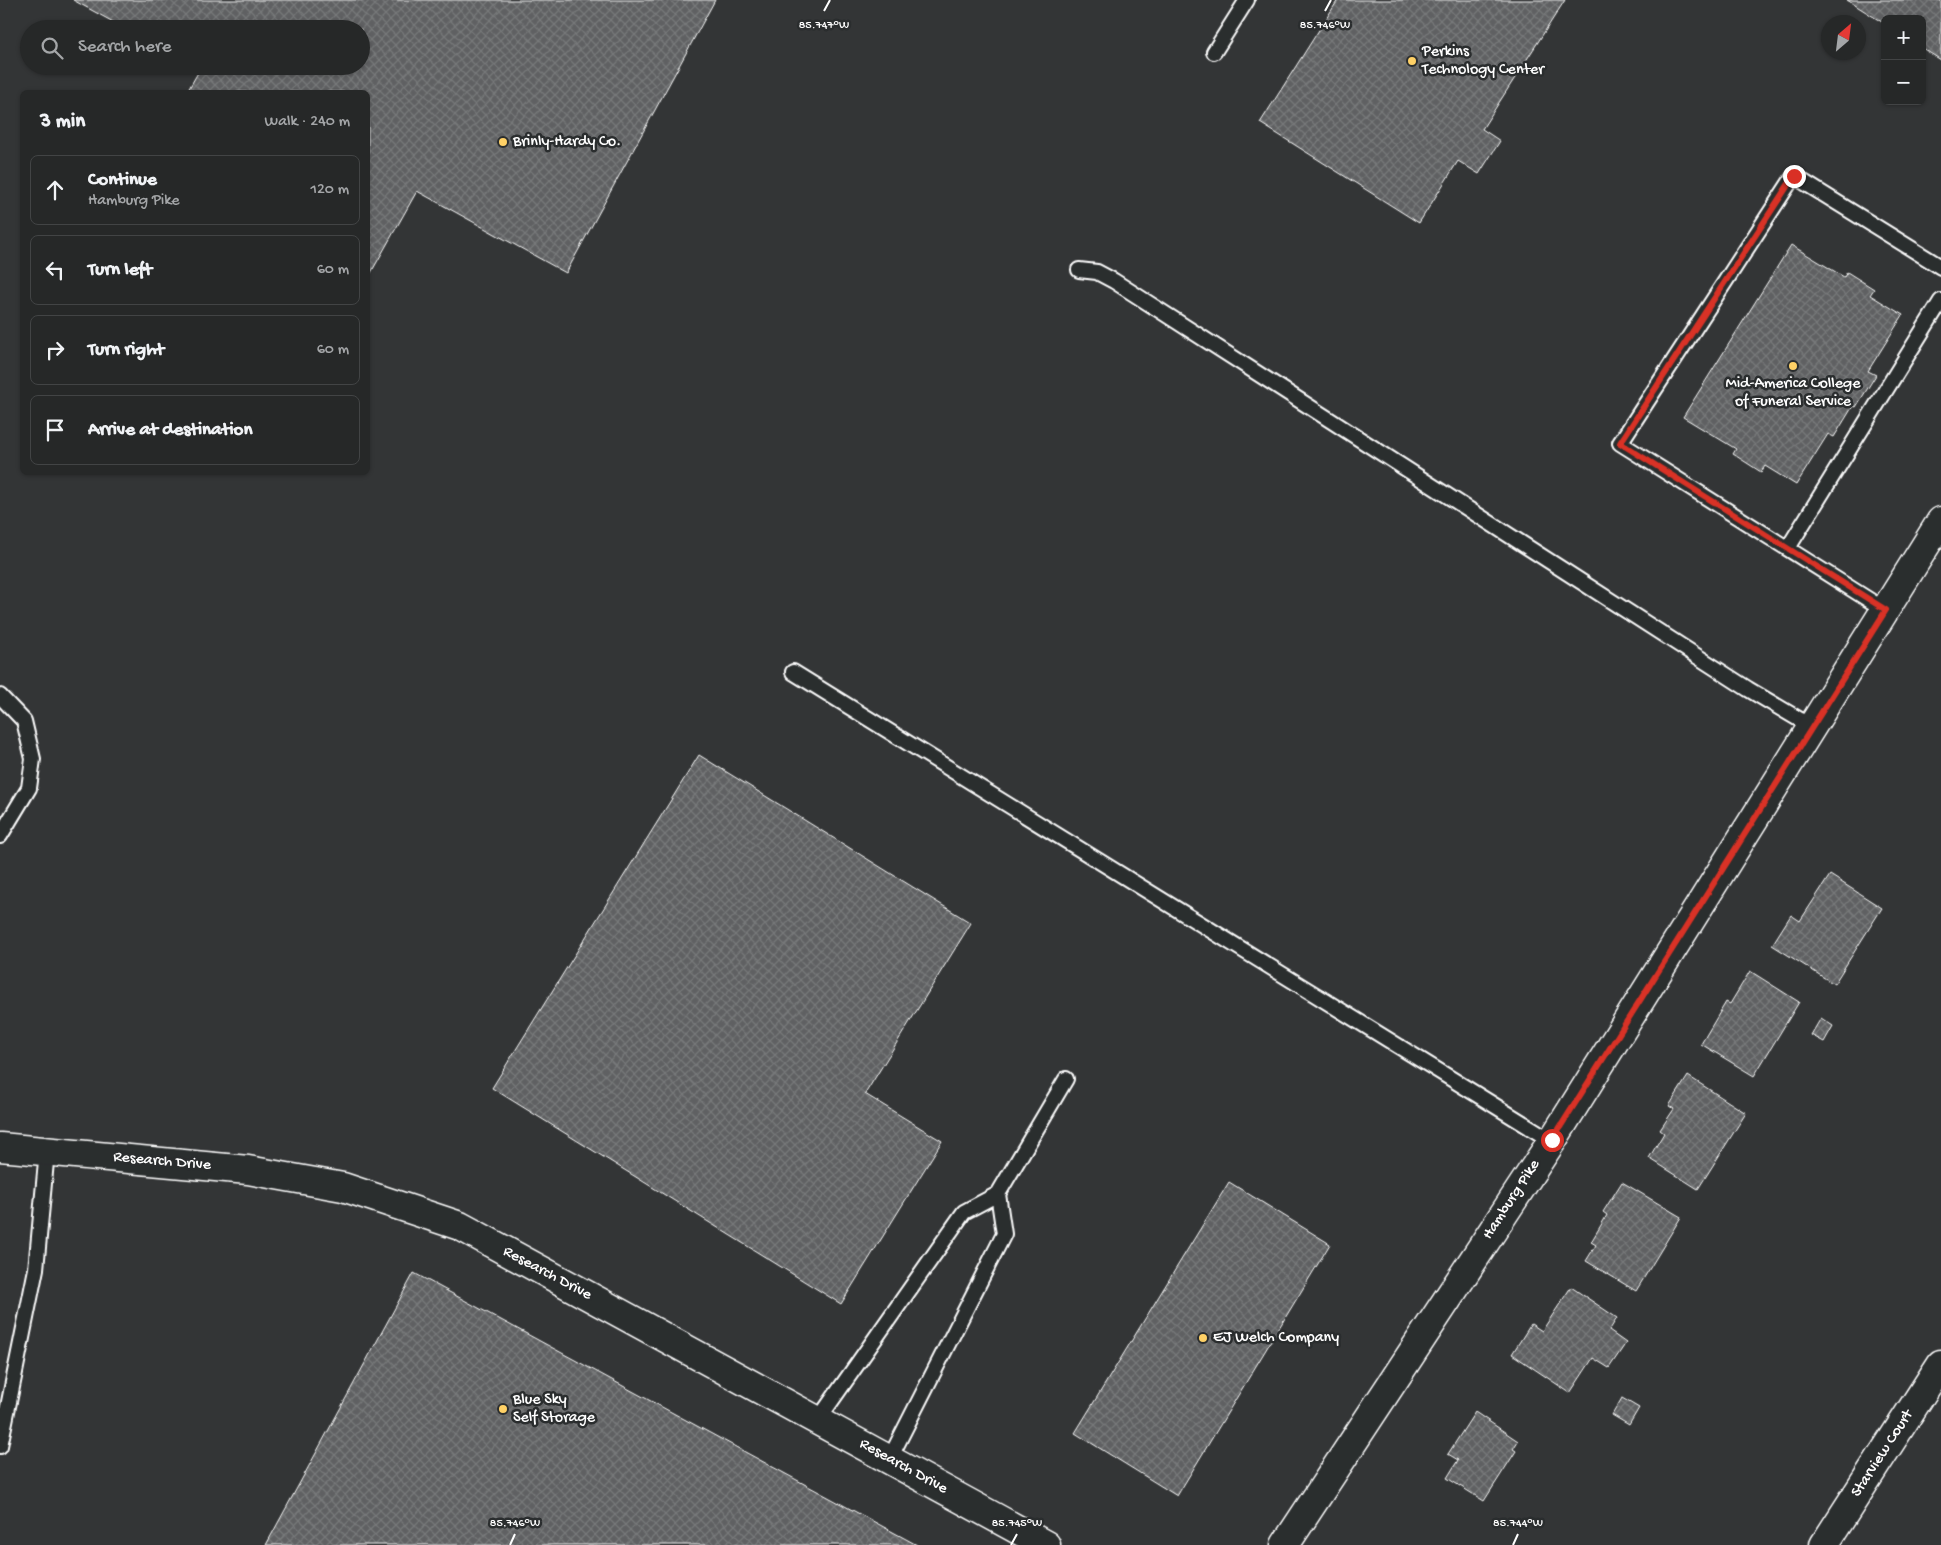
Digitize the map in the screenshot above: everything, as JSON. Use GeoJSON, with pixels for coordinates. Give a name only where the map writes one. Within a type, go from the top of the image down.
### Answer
{"type":"FeatureCollection","features":[{"type":"Feature","properties":{"kind":"street","name":"Hamburg Pike"},"geometry":{"type":"LineString","coordinates":[[1285,1545],[1552,1140],[1941,521]]}},
{"type":"Feature","properties":{"kind":"street","name":"Research Drive"},"geometry":{"type":"LineString","coordinates":[[0,1147],[248,1170],[343,1187],[460,1226],[1046,1545]]}},
{"type":"Feature","properties":{"kind":"street","name":"Starview Court"},"geometry":{"type":"LineString","coordinates":[[1824,1545],[1941,1364]]}},
{"type":"Feature","properties":{"kind":"lane"},"geometry":{"type":"LineString","coordinates":[[1214,52],[1247,0]]}},
{"type":"Feature","properties":{"kind":"lane"},"geometry":{"type":"LineString","coordinates":[[1886,610],[1620,443],[1794,176],[1941,267]]}},
{"type":"Feature","properties":{"kind":"lane"},"geometry":{"type":"LineString","coordinates":[[1079,270],[1097,272],[1114,281],[1748,689],[1812,727]]}},
{"type":"Feature","properties":{"kind":"lane"},"geometry":{"type":"LineString","coordinates":[[1788,548],[1941,301]]}},
{"type":"Feature","properties":{"kind":"lane"},"geometry":{"type":"LineString","coordinates":[[793,672],[1552,1140]]}},
{"type":"Feature","properties":{"kind":"lane"},"geometry":{"type":"LineString","coordinates":[[0,696],[24,721],[33,759],[29,788],[0,836]]}},
{"type":"Feature","properties":{"kind":"lane"},"geometry":{"type":"LineString","coordinates":[[818,1420],[964,1212],[998,1194],[1066,1079]]}},
{"type":"Feature","properties":{"kind":"lane"},"geometry":{"type":"LineString","coordinates":[[0,1446],[36,1268],[47,1151]]}},
{"type":"Feature","properties":{"kind":"lane"},"geometry":{"type":"LineString","coordinates":[[889,1460],[1004,1234],[998,1194]]}},
{"type":"Feature","properties":{"kind":"building","name":"Brinly-Hardy Co."},"geometry":{"type":"Polygon","coordinates":[[[73,0],[715,0],[566,273],[417,191],[370,274],[370,90],[188,90],[197,75],[370,75],[370,20],[110,20],[73,0]]]}},
{"type":"Feature","properties":{"kind":"building","name":"Perkins Technology Center"},"geometry":{"type":"Polygon","coordinates":[[[1338,0],[1565,0],[1482,129],[1500,141],[1479,174],[1458,161],[1419,223],[1260,123],[1338,0]]]}},
{"type":"Feature","properties":{"kind":"building"},"geometry":{"type":"Polygon","coordinates":[[[1847,0],[1941,0],[1941,60],[1926,51],[1926,15],[1881,15],[1881,21],[1847,0]]]}},
{"type":"Feature","properties":{"kind":"building","name":"Mid-America College of Funeral Service"},"geometry":{"type":"Polygon","coordinates":[[[1791,245],[1844,277],[1847,272],[1874,289],[1870,295],[1903,315],[1868,371],[1876,375],[1856,407],[1853,406],[1834,437],[1828,434],[1796,485],[1765,466],[1761,472],[1733,454],[1736,449],[1683,417],[1791,245]]]}},
{"type":"Feature","properties":{"kind":"building"},"geometry":{"type":"Polygon","coordinates":[[[699,755],[971,923],[865,1094],[942,1141],[841,1304],[492,1088],[699,755]]]}},
{"type":"Feature","properties":{"kind":"building"},"geometry":{"type":"Polygon","coordinates":[[[1830,875],[1882,908],[1834,984],[1772,945],[1791,915],[1800,921],[1830,875]]]}},
{"type":"Feature","properties":{"kind":"building"},"geometry":{"type":"Polygon","coordinates":[[[1750,971],[1799,1002],[1754,1076],[1701,1044],[1726,1002],[1730,1004],[1750,971]]]}},
{"type":"Feature","properties":{"kind":"building"},"geometry":{"type":"Polygon","coordinates":[[[1821,1018],[1833,1026],[1824,1042],[1811,1035],[1821,1018]]]}},
{"type":"Feature","properties":{"kind":"building"},"geometry":{"type":"Polygon","coordinates":[[[1688,1076],[1746,1113],[1698,1189],[1649,1158],[1664,1133],[1660,1130],[1674,1109],[1669,1106],[1688,1076]]]}},
{"type":"Feature","properties":{"kind":"building","name":"EJ Welch Company"},"geometry":{"type":"Polygon","coordinates":[[[1229,1182],[1330,1244],[1177,1496],[1075,1433],[1229,1182]]]}},
{"type":"Feature","properties":{"kind":"building"},"geometry":{"type":"Polygon","coordinates":[[[1622,1182],[1681,1217],[1636,1291],[1586,1261],[1596,1245],[1591,1242],[1607,1215],[1603,1212],[1622,1182]]]}},
{"type":"Feature","properties":{"kind":"building","name":"Blue Sky Self Storage"},"geometry":{"type":"Polygon","coordinates":[[[414,1273],[917,1545],[266,1545],[414,1273]]]}},
{"type":"Feature","properties":{"kind":"building"},"geometry":{"type":"Polygon","coordinates":[[[1571,1287],[1617,1318],[1609,1331],[1626,1343],[1609,1368],[1593,1358],[1570,1393],[1512,1354],[1531,1324],[1542,1331],[1571,1287]]]}},
{"type":"Feature","properties":{"kind":"building"},"geometry":{"type":"Polygon","coordinates":[[[1622,1398],[1639,1408],[1629,1425],[1612,1415],[1622,1398]]]}},
{"type":"Feature","properties":{"kind":"building"},"geometry":{"type":"Polygon","coordinates":[[[1475,1412],[1518,1441],[1513,1449],[1516,1451],[1484,1501],[1447,1478],[1458,1460],[1448,1454],[1475,1412]]]}},
{"type":"Feature","properties":{"kind":"place","name":"Perkins Technology Center"},"geometry":{"type":"Point","coordinates":[1412,61]}},
{"type":"Feature","properties":{"kind":"place","name":"Brinly-Hardy Co."},"geometry":{"type":"Point","coordinates":[503,142]}},
{"type":"Feature","properties":{"kind":"place","name":"Mid-America College of Funeral Service"},"geometry":{"type":"Point","coordinates":[1793,366]}},
{"type":"Feature","properties":{"kind":"place","name":"EJ Welch Company"},"geometry":{"type":"Point","coordinates":[1203,1338]}},
{"type":"Feature","properties":{"kind":"place","name":"Blue Sky Self Storage"},"geometry":{"type":"Point","coordinates":[503,1409]}},
{"type":"Feature","properties":{"kind":"route"},"geometry":{"type":"LineString","coordinates":[[1552,1140],[1886,610],[1620,443],[1794,176]]}}]}
